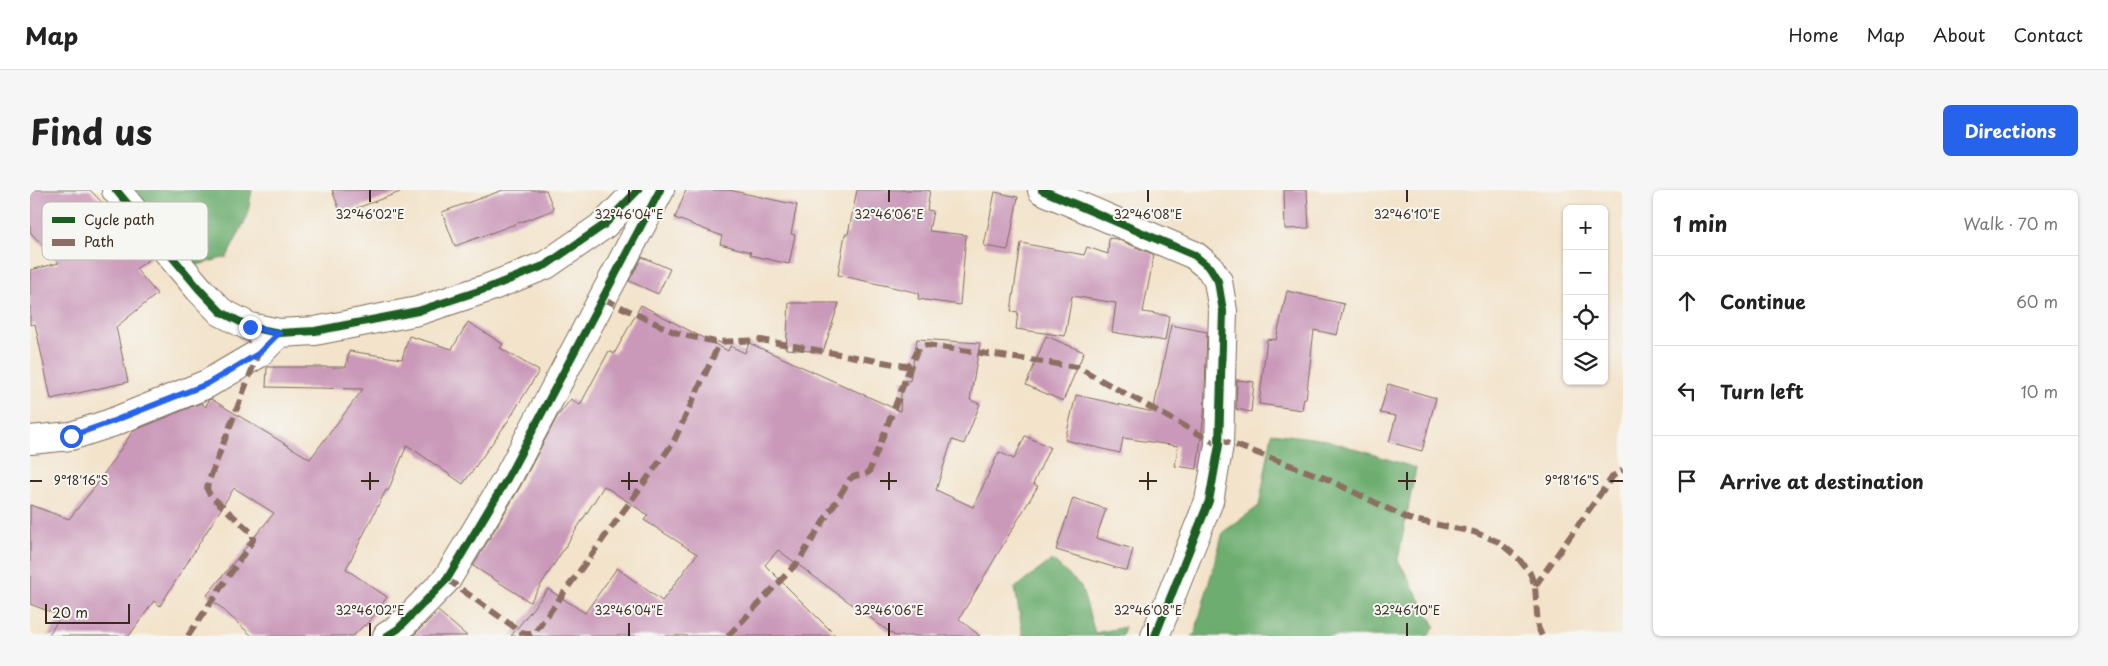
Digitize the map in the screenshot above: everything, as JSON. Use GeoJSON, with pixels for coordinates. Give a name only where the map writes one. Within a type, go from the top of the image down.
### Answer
{"type":"FeatureCollection","features":[{"type":"Feature","properties":{"kind":"street"},"geometry":{"type":"LineString","coordinates":[[116,190],[126,202]]}},
{"type":"Feature","properties":{"kind":"street"},"geometry":{"type":"LineString","coordinates":[[175,260],[199,289],[222,312],[250,327],[279,333],[315,331],[418,311],[530,272],[546,265],[604,225],[638,190]]}},
{"type":"Feature","properties":{"kind":"street"},"geometry":{"type":"LineString","coordinates":[[387,636],[398,629],[447,578],[512,471],[660,190]]}},
{"type":"Feature","properties":{"kind":"street"},"geometry":{"type":"LineString","coordinates":[[1042,190],[1194,255],[1210,268],[1218,281],[1223,311],[1219,438],[1213,480],[1203,519],[1155,636]]}},
{"type":"Feature","properties":{"kind":"street"},"geometry":{"type":"LineString","coordinates":[[30,440],[71,436],[207,384],[258,354],[279,333]]}},
{"type":"Feature","properties":{"kind":"green space"},"geometry":{"type":"Polygon","coordinates":[[[134,190],[252,190],[247,217],[227,257],[190,267],[185,260],[208,260],[208,202],[143,202],[134,190]]]}},
{"type":"Feature","properties":{"kind":"green space"},"geometry":{"type":"Polygon","coordinates":[[[1272,433],[1327,440],[1416,468],[1398,560],[1435,626],[1428,636],[1192,636],[1195,633],[1223,532],[1259,506],[1272,433]]]}},
{"type":"Feature","properties":{"kind":"green space"},"geometry":{"type":"Polygon","coordinates":[[[1052,560],[1081,586],[1095,633],[1125,627],[1122,636],[1023,636],[1015,588],[1052,560]]]}},
{"type":"Feature","properties":{"kind":"building"},"geometry":{"type":"Polygon","coordinates":[[[30,190],[90,190],[102,202],[42,202],[42,245],[30,232],[30,190]]]}},
{"type":"Feature","properties":{"kind":"building"},"geometry":{"type":"Polygon","coordinates":[[[332,190],[399,190],[400,192],[341,214],[332,190]]]}},
{"type":"Feature","properties":{"kind":"building"},"geometry":{"type":"Polygon","coordinates":[[[503,190],[546,190],[554,210],[455,246],[442,212],[503,190]]]}},
{"type":"Feature","properties":{"kind":"building"},"geometry":{"type":"Polygon","coordinates":[[[686,190],[729,190],[797,205],[791,234],[795,235],[789,264],[750,255],[751,252],[720,244],[722,236],[675,218],[686,190]]]}},
{"type":"Feature","properties":{"kind":"building"},"geometry":{"type":"Polygon","coordinates":[[[857,190],[930,190],[927,210],[933,211],[929,231],[966,235],[960,305],[918,299],[919,293],[838,275],[845,234],[848,234],[857,190]]]}},
{"type":"Feature","properties":{"kind":"building"},"geometry":{"type":"Polygon","coordinates":[[[1284,190],[1307,190],[1309,228],[1285,229],[1284,190]]]}},
{"type":"Feature","properties":{"kind":"building"},"geometry":{"type":"Polygon","coordinates":[[[995,192],[1018,197],[1008,250],[984,246],[995,192]]]}},
{"type":"Feature","properties":{"kind":"building"},"geometry":{"type":"Polygon","coordinates":[[[1109,238],[1117,239],[1154,255],[1143,312],[1169,316],[1165,341],[1112,332],[1116,303],[1072,296],[1065,336],[1016,329],[1018,312],[1011,311],[1021,243],[1084,255],[1087,247],[1108,254],[1109,238]]]}},
{"type":"Feature","properties":{"kind":"building"},"geometry":{"type":"Polygon","coordinates":[[[642,257],[670,269],[658,294],[629,281],[642,257]]]}},
{"type":"Feature","properties":{"kind":"building"},"geometry":{"type":"Polygon","coordinates":[[[56,260],[148,260],[136,269],[157,294],[116,327],[128,382],[51,399],[35,324],[30,325],[30,270],[59,263],[56,260]]]}},
{"type":"Feature","properties":{"kind":"building"},"geometry":{"type":"Polygon","coordinates":[[[1287,291],[1344,304],[1337,335],[1314,330],[1306,399],[1304,398],[1302,410],[1259,404],[1267,339],[1276,340],[1287,291]]]}},
{"type":"Feature","properties":{"kind":"building"},"geometry":{"type":"Polygon","coordinates":[[[789,303],[839,303],[823,352],[786,349],[789,303]]]}},
{"type":"Feature","properties":{"kind":"building"},"geometry":{"type":"Polygon","coordinates":[[[641,305],[728,351],[730,346],[745,353],[749,343],[900,411],[902,380],[910,381],[917,339],[980,343],[970,400],[980,404],[964,444],[952,440],[936,490],[973,507],[999,452],[1014,459],[1025,436],[1050,447],[1033,484],[1038,486],[959,619],[980,636],[895,636],[778,550],[765,565],[836,636],[511,636],[548,589],[585,613],[617,568],[662,601],[697,554],[644,520],[648,515],[604,486],[530,602],[473,566],[520,487],[557,417],[571,399],[580,405],[609,351],[614,354],[641,305]]]}},
{"type":"Feature","properties":{"kind":"building"},"geometry":{"type":"Polygon","coordinates":[[[468,322],[503,344],[500,348],[539,371],[508,421],[463,484],[407,445],[388,491],[386,490],[346,569],[387,597],[366,626],[364,625],[353,636],[252,636],[207,595],[274,513],[234,488],[160,606],[154,601],[129,636],[48,636],[61,616],[30,604],[30,505],[69,519],[97,484],[133,431],[201,403],[206,407],[208,400],[211,399],[310,459],[363,389],[266,387],[267,367],[346,367],[349,351],[402,359],[409,336],[452,349],[468,322]]]}},
{"type":"Feature","properties":{"kind":"building"},"geometry":{"type":"Polygon","coordinates":[[[1171,325],[1207,332],[1204,414],[1197,469],[1175,466],[1178,446],[1123,438],[1120,453],[1065,440],[1076,395],[1153,412],[1171,325]]]}},
{"type":"Feature","properties":{"kind":"building"},"geometry":{"type":"Polygon","coordinates":[[[1046,336],[1084,352],[1063,401],[1026,385],[1046,336]]]}},
{"type":"Feature","properties":{"kind":"building"},"geometry":{"type":"Polygon","coordinates":[[[1237,380],[1254,382],[1251,412],[1236,409],[1237,380]]]}},
{"type":"Feature","properties":{"kind":"building"},"geometry":{"type":"Polygon","coordinates":[[[1388,384],[1436,398],[1422,451],[1389,442],[1396,416],[1380,413],[1388,384]]]}},
{"type":"Feature","properties":{"kind":"building"},"geometry":{"type":"Polygon","coordinates":[[[1073,498],[1106,509],[1096,538],[1133,549],[1127,571],[1056,550],[1073,498]]]}},
{"type":"Feature","properties":{"kind":"building"},"geometry":{"type":"Polygon","coordinates":[[[438,611],[467,636],[413,636],[438,611]]]}},
{"type":"Feature","properties":{"kind":"marked path"},"geometry":{"type":"LineString","coordinates":[[604,299],[674,332],[716,342],[761,340],[905,366],[911,364],[919,348],[927,345],[1077,367],[1219,445]]}},
{"type":"Feature","properties":{"kind":"marked path"},"geometry":{"type":"LineString","coordinates":[[447,579],[521,632],[531,634],[536,631],[673,443],[720,342]]}},
{"type":"Feature","properties":{"kind":"marked path"},"geometry":{"type":"LineString","coordinates":[[188,636],[253,540],[253,534],[210,495],[207,489],[258,354]]}},
{"type":"Feature","properties":{"kind":"marked path"},"geometry":{"type":"LineString","coordinates":[[728,636],[798,562],[850,479],[869,472],[912,363]]}},
{"type":"Feature","properties":{"kind":"marked path"},"geometry":{"type":"LineString","coordinates":[[1219,439],[1325,478],[1409,519],[1474,532],[1499,542],[1518,558],[1530,573],[1535,586],[1538,627],[1542,636]]}},
{"type":"Feature","properties":{"kind":"marked path"},"geometry":{"type":"LineString","coordinates":[[1535,586],[1613,476],[1623,470]]}},
{"type":"Feature","properties":{"kind":"cycle path"},"geometry":{"type":"LineString","coordinates":[[116,190],[126,202]]}},
{"type":"Feature","properties":{"kind":"cycle path"},"geometry":{"type":"LineString","coordinates":[[175,260],[221,312],[250,327],[279,333],[315,331],[418,311],[488,288],[546,265],[604,225],[638,190]]}},
{"type":"Feature","properties":{"kind":"cycle path"},"geometry":{"type":"LineString","coordinates":[[387,636],[398,629],[447,579],[507,479],[660,190]]}},
{"type":"Feature","properties":{"kind":"cycle path"},"geometry":{"type":"LineString","coordinates":[[1042,190],[1194,255],[1210,268],[1218,281],[1223,311],[1219,445],[1209,501],[1155,636]]}},
{"type":"Feature","properties":{"kind":"route"},"geometry":{"type":"LineString","coordinates":[[71,436],[207,384],[258,354],[279,333],[250,327]]}}]}
